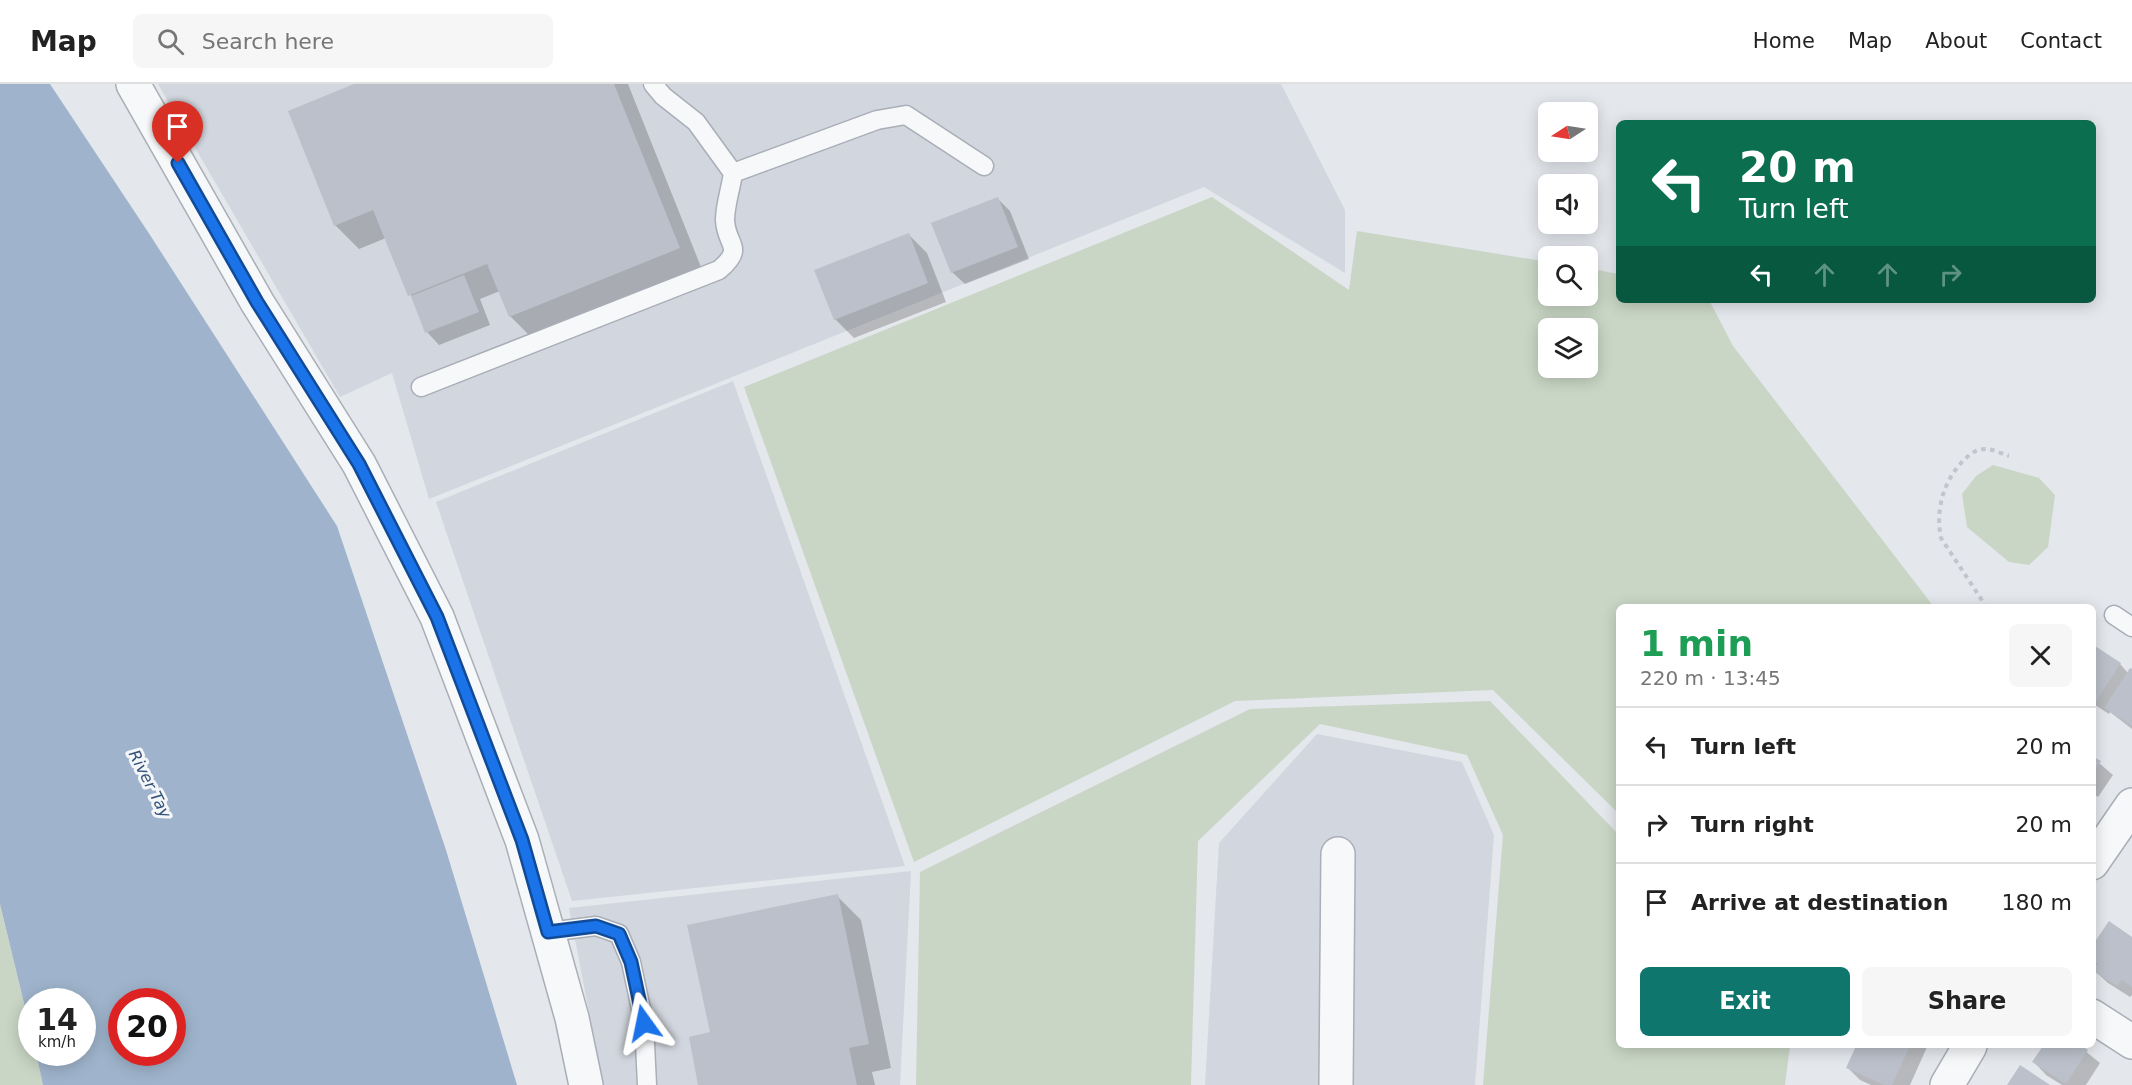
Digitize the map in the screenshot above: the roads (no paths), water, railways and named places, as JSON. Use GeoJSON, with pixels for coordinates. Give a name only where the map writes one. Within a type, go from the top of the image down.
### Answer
{"type":"FeatureCollection","features":[{"type":"Feature","properties":{"kind":"street"},"geometry":{"type":"LineString","coordinates":[[133,84],[257,302],[359,464],[437,617],[522,840],[572,1018],[586,1085]]}},
{"type":"Feature","properties":{"kind":"street"},"geometry":{"type":"LineString","coordinates":[[2096,857],[2132,805]]}},
{"type":"Feature","properties":{"kind":"street"},"geometry":{"type":"LineString","coordinates":[[1336,1085],[1338,854]]}},
{"type":"Feature","properties":{"kind":"street"},"geometry":{"type":"LineString","coordinates":[[2096,1019],[2132,1042]]}},
{"type":"Feature","properties":{"kind":"street"},"geometry":{"type":"LineString","coordinates":[[1947,1085],[1969,1048]]}},
{"type":"Feature","properties":{"kind":"lane"},"geometry":{"type":"LineString","coordinates":[[422,387],[719,270],[731,260],[734,248],[725,221],[733,173],[696,122],[663,96],[653,84]]}},
{"type":"Feature","properties":{"kind":"lane"},"geometry":{"type":"LineString","coordinates":[[733,173],[877,120],[906,115],[984,166]]}},
{"type":"Feature","properties":{"kind":"lane"},"geometry":{"type":"LineString","coordinates":[[2114,615],[2132,627]]}},
{"type":"Feature","properties":{"kind":"lane"},"geometry":{"type":"LineString","coordinates":[[548,932],[596,926],[619,934],[631,962],[644,1023],[647,1085]]}},
{"type":"Feature","properties":{"kind":"water","name":"River Tay"},"geometry":{"type":"Polygon","coordinates":[[[0,84],[50,84],[337,526],[446,850],[517,1085],[43,1085],[39,1066],[96,1066],[96,988],[20,988],[0,904],[0,84]]]}}]}
